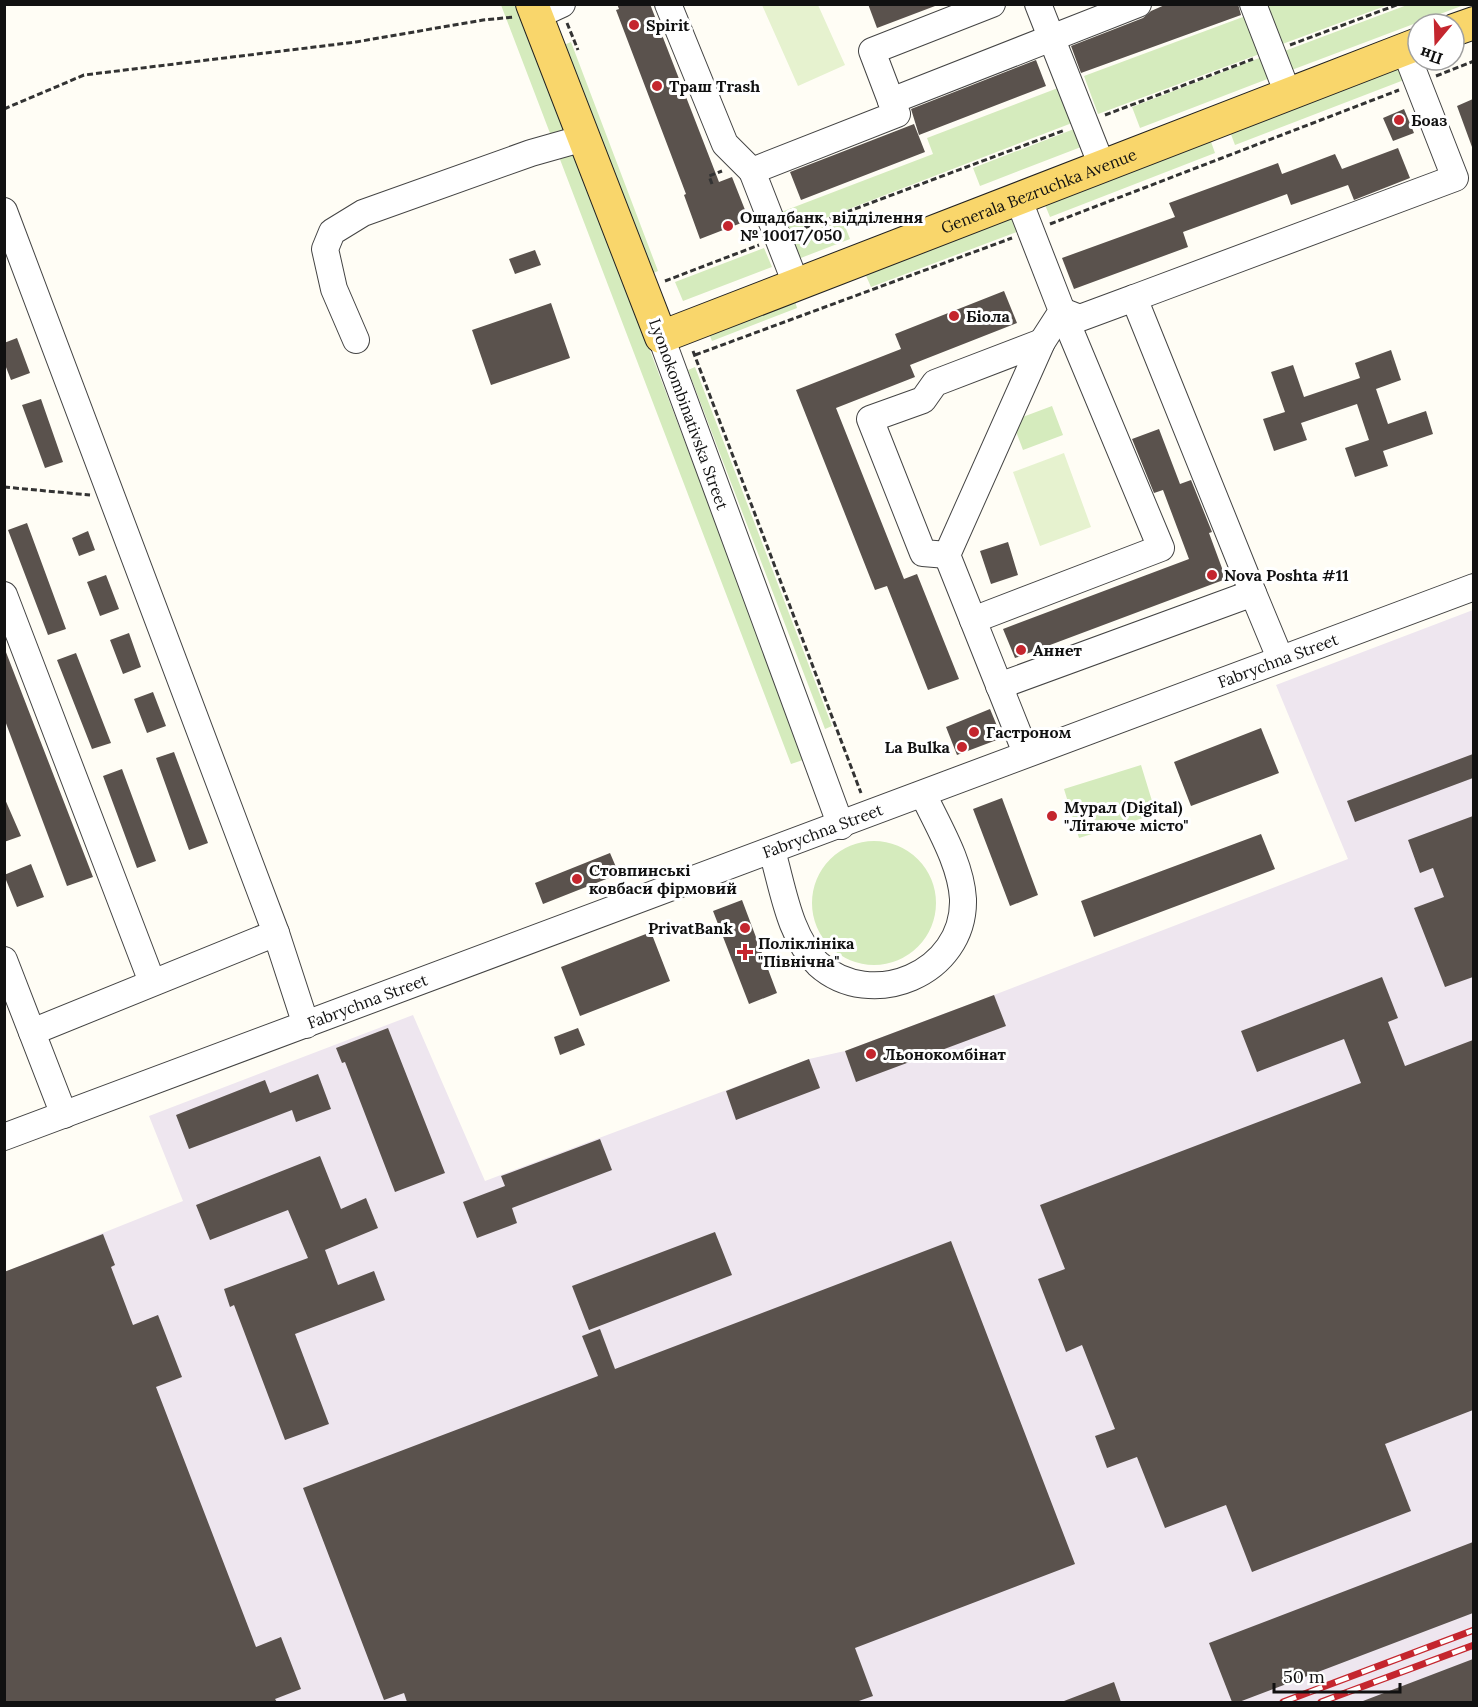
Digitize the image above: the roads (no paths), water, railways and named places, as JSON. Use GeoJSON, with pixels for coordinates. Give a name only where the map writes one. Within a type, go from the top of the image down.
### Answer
{"type":"FeatureCollection","features":[{"type":"Feature","properties":{"kind":"main road","name":"Lyonokombinativska Street"},"geometry":{"type":"LineString","coordinates":[[548,8],[584,138],[679,340]]}},
{"type":"Feature","properties":{"kind":"main road","name":"Generala Bezruchka Avenue"},"geometry":{"type":"LineString","coordinates":[[679,340],[796,285],[1406,49]]}},
{"type":"Feature","properties":{"kind":"street"},"geometry":{"type":"LineString","coordinates":[[668,4],[725,144],[752,171],[796,285]]}},
{"type":"Feature","properties":{"kind":"street"},"geometry":{"type":"LineString","coordinates":[[752,171],[897,114],[872,51],[992,4]]}},
{"type":"Feature","properties":{"kind":"street"},"geometry":{"type":"LineString","coordinates":[[1038,4],[1102,166]]}},
{"type":"Feature","properties":{"kind":"street"},"geometry":{"type":"LineString","coordinates":[[891,100],[1138,4]]}},
{"type":"Feature","properties":{"kind":"street"},"geometry":{"type":"LineString","coordinates":[[1253,4],[1288,94]]}},
{"type":"Feature","properties":{"kind":"street"},"geometry":{"type":"LineString","coordinates":[[1062,311],[1080,318],[1464,182],[1419,83],[1417,72]]}},
{"type":"Feature","properties":{"kind":"street"},"geometry":{"type":"LineString","coordinates":[[356,340],[334,289],[325,249],[332,232],[363,213],[531,153],[584,138]]}},
{"type":"Feature","properties":{"kind":"street"},"geometry":{"type":"LineString","coordinates":[[973,620],[1161,548],[1062,311],[1018,198]]}},
{"type":"Feature","properties":{"kind":"street"},"geometry":{"type":"LineString","coordinates":[[4,211],[276,933],[306,1025]]}},
{"type":"Feature","properties":{"kind":"street"},"geometry":{"type":"LineString","coordinates":[[1134,298],[1280,658]]}},
{"type":"Feature","properties":{"kind":"street"},"geometry":{"type":"LineString","coordinates":[[1026,753],[947,555],[1042,342],[1062,311]]}},
{"type":"Feature","properties":{"kind":"street","name":"Lyonokombinativska Street"},"geometry":{"type":"LineString","coordinates":[[679,340],[841,826]]}},
{"type":"Feature","properties":{"kind":"street"},"geometry":{"type":"LineString","coordinates":[[947,555],[923,553],[870,419],[923,400],[935,383],[1042,342]]}},
{"type":"Feature","properties":{"kind":"street","name":"Fabrychna Street"},"geometry":{"type":"LineString","coordinates":[[4,1137],[841,826],[1026,753],[1473,587]]}},
{"type":"Feature","properties":{"kind":"street"},"geometry":{"type":"LineString","coordinates":[[999,686],[1253,593]]}},
{"type":"Feature","properties":{"kind":"street"},"geometry":{"type":"LineString","coordinates":[[4,595],[152,982]]}},
{"type":"Feature","properties":{"kind":"street"},"geometry":{"type":"LineString","coordinates":[[772,851],[794,927],[808,953],[819,964],[844,980],[859,984],[889,986],[903,982],[930,968],[950,945],[961,917],[963,903],[958,873],[923,794]]}},
{"type":"Feature","properties":{"kind":"street"},"geometry":{"type":"LineString","coordinates":[[32,1032],[276,933]]}},
{"type":"Feature","properties":{"kind":"street"},"geometry":{"type":"LineString","coordinates":[[4,960],[64,1115]]}},
{"type":"Feature","properties":{"kind":"railway"},"geometry":{"type":"LineString","coordinates":[[1283,1702],[1474,1630]]}},
{"type":"Feature","properties":{"kind":"railway"},"geometry":{"type":"LineString","coordinates":[[1321,1702],[1474,1645]]}},
{"type":"Feature","properties":{"kind":"place","name":"Spirit"},"geometry":{"type":"Point","coordinates":[634,25]}},
{"type":"Feature","properties":{"kind":"place","name":"Траш Trash"},"geometry":{"type":"Point","coordinates":[657,86]}},
{"type":"Feature","properties":{"kind":"place","name":"Боаз"},"geometry":{"type":"Point","coordinates":[1399,120]}},
{"type":"Feature","properties":{"kind":"place","name":"Ощадбанк, відділення № 10017/050"},"geometry":{"type":"Point","coordinates":[728,226]}},
{"type":"Feature","properties":{"kind":"place","name":"Біола"},"geometry":{"type":"Point","coordinates":[954,316]}},
{"type":"Feature","properties":{"kind":"place","name":"Nova Poshta #11"},"geometry":{"type":"Point","coordinates":[1212,575]}},
{"type":"Feature","properties":{"kind":"place","name":"Аннет"},"geometry":{"type":"Point","coordinates":[1021,650]}},
{"type":"Feature","properties":{"kind":"place","name":"Гастроном"},"geometry":{"type":"Point","coordinates":[974,732]}},
{"type":"Feature","properties":{"kind":"place","name":"La Bulka"},"geometry":{"type":"Point","coordinates":[962,747]}},
{"type":"Feature","properties":{"kind":"place","name":"Мурал (Digital) \"Літаюче місто\""},"geometry":{"type":"Point","coordinates":[1052,816]}},
{"type":"Feature","properties":{"kind":"place","name":"Стовпинські ковбаси фірмовий"},"geometry":{"type":"Point","coordinates":[577,879]}},
{"type":"Feature","properties":{"kind":"place","name":"PrivatBank"},"geometry":{"type":"Point","coordinates":[745,928]}},
{"type":"Feature","properties":{"kind":"place","name":"Поліклініка \"Північна\""},"geometry":{"type":"Point","coordinates":[745,952]}},
{"type":"Feature","properties":{"kind":"place","name":"Льонокомбінат"},"geometry":{"type":"Point","coordinates":[871,1054]}}]}
